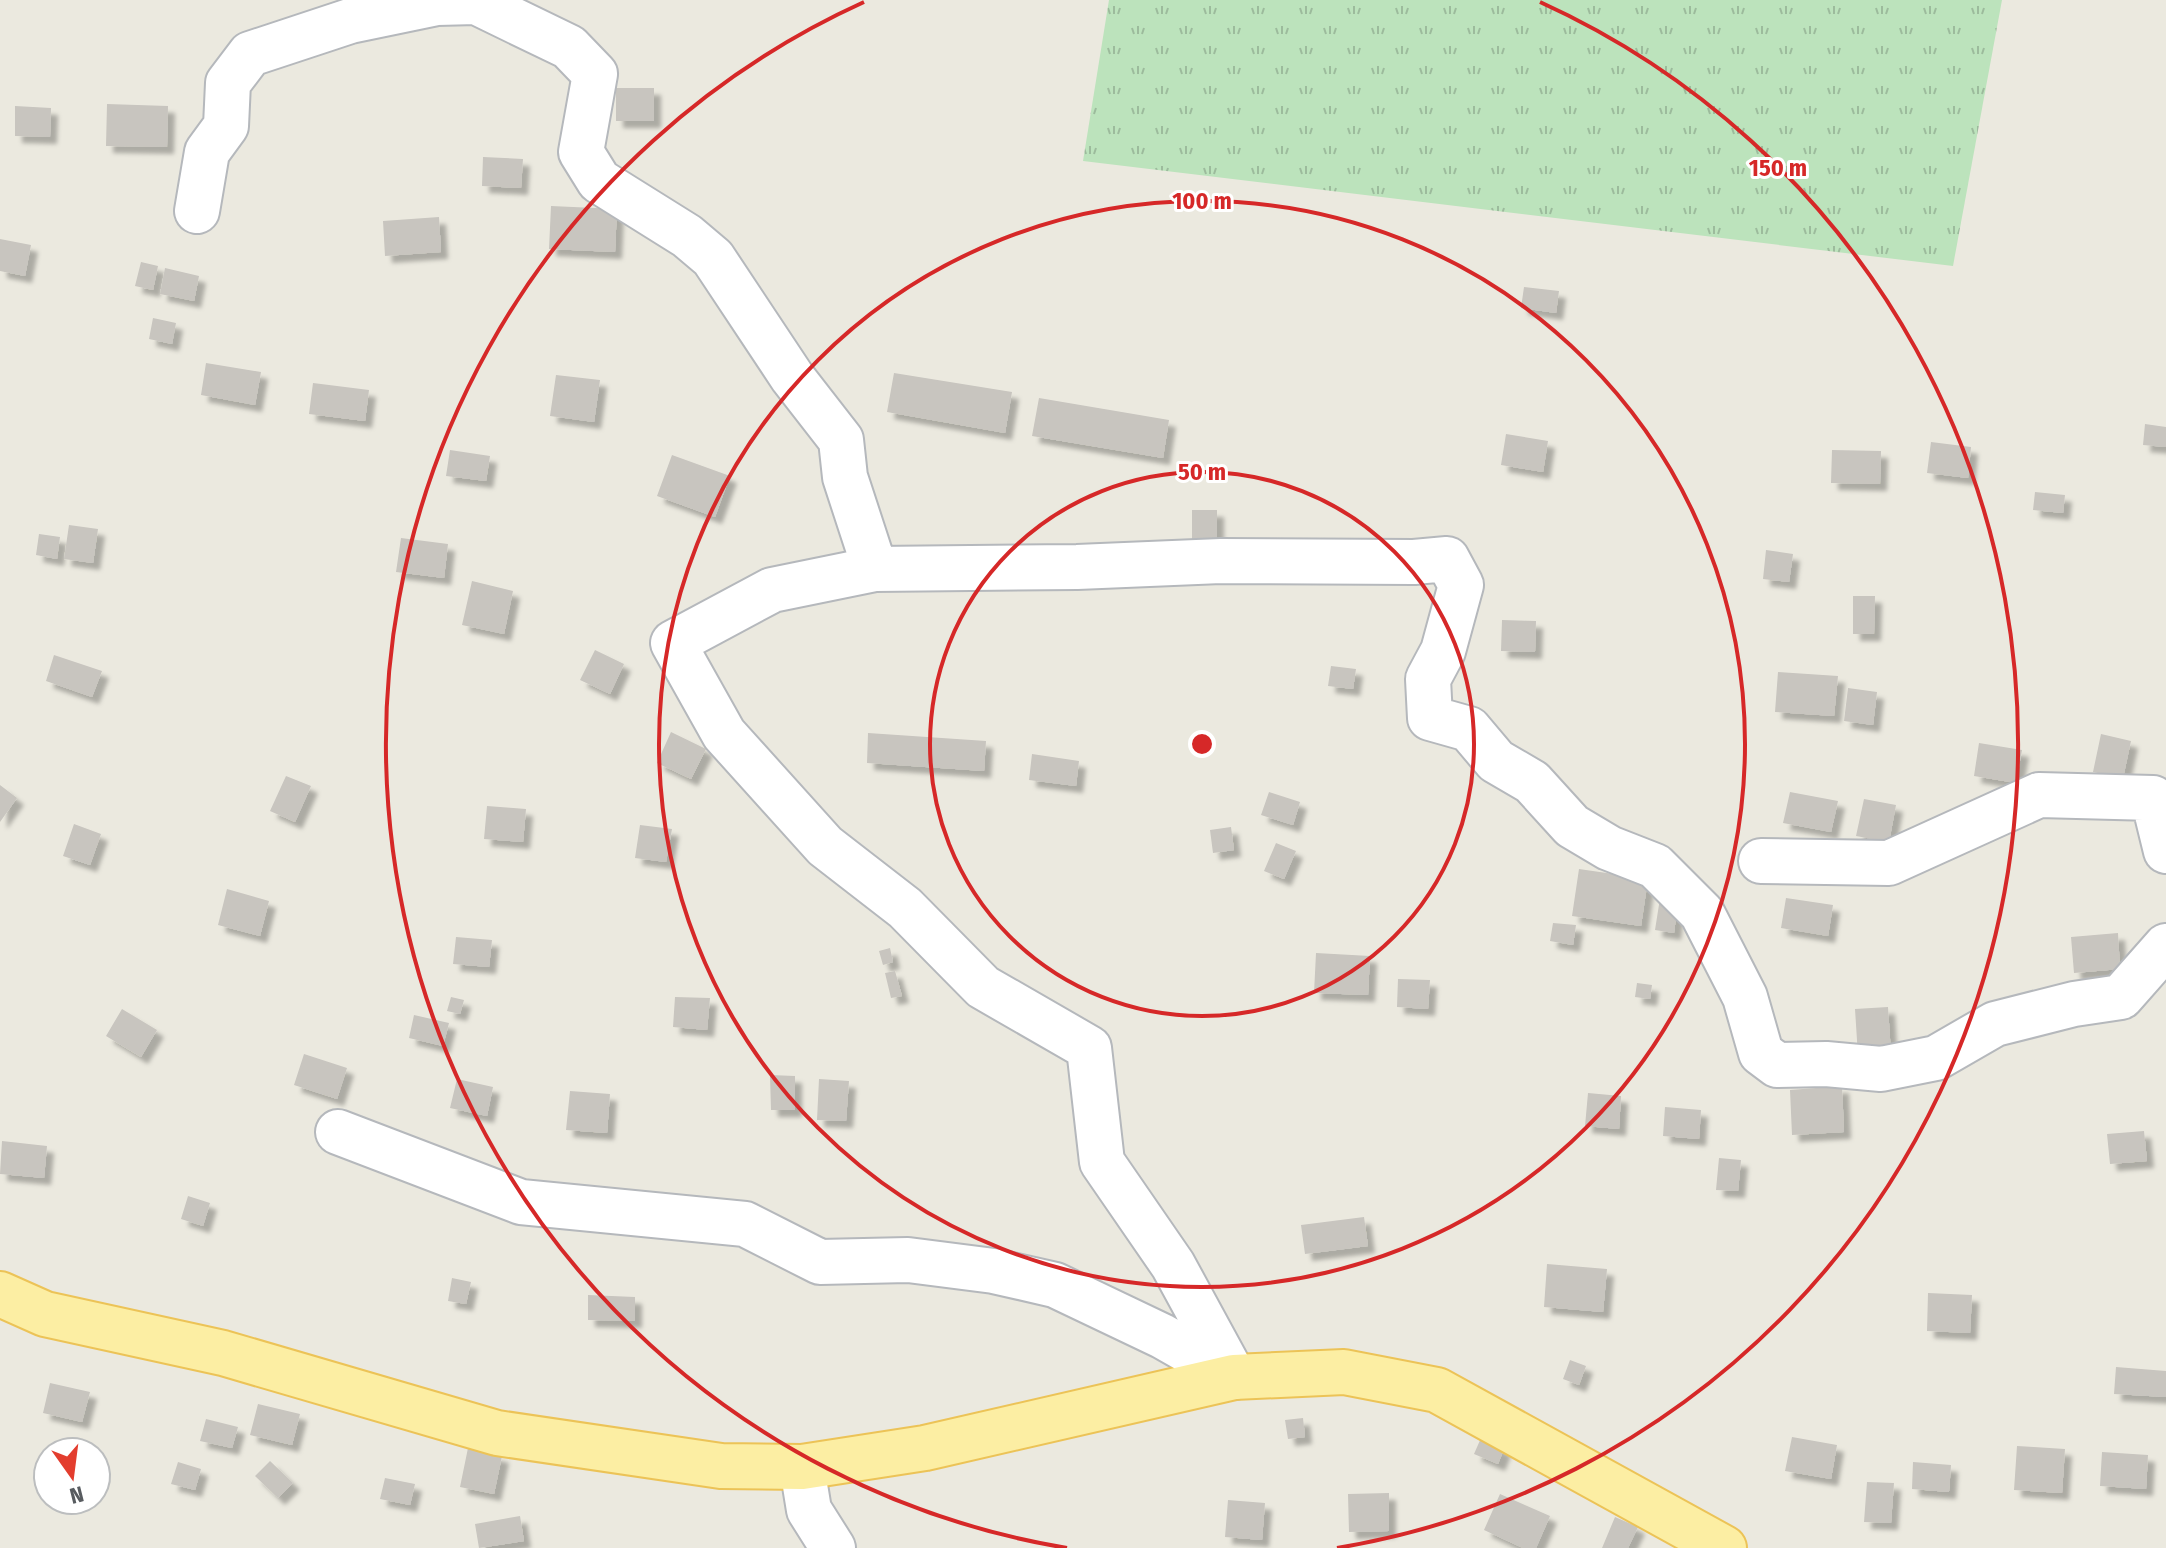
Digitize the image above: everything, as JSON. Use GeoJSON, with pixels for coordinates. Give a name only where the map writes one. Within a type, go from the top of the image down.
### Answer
{"type":"FeatureCollection","features":[{"type":"Feature","properties":{"kind":"main road"},"geometry":{"type":"LineString","coordinates":[[0,1294],[45,1314],[223,1353],[497,1433],[721,1466],[802,1467],[925,1448],[1234,1377],[1344,1372],[1437,1390],[1724,1548]]}},
{"type":"Feature","properties":{"kind":"street"},"geometry":{"type":"LineString","coordinates":[[197,211],[207,152],[226,126],[228,83],[250,54],[350,21],[437,3],[476,2],[569,47],[595,74],[581,152],[599,181],[687,236],[713,258],[792,377],[841,440],[845,477],[875,569]]}},
{"type":"Feature","properties":{"kind":"street"},"geometry":{"type":"LineString","coordinates":[[1234,1377],[1173,1265],[1102,1162],[1089,1048],[983,987],[905,908],[825,846],[724,734],[673,643],[772,590],[875,569],[1077,567],[1221,561],[1414,562],[1447,559],[1461,585],[1443,651],[1428,679],[1430,718],[1469,729],[1496,761],[1532,782],[1572,826],[1609,848],[1655,866],[1665,875],[1702,913],[1745,997],[1761,1053],[1777,1065],[1826,1064],[1881,1069],[1936,1058],[1995,1024],[2074,1004],[2121,997],[2166,946]]}},
{"type":"Feature","properties":{"kind":"street"},"geometry":{"type":"LineString","coordinates":[[1761,861],[1889,863],[2039,795],[2153,798],[2166,851]]}},
{"type":"Feature","properties":{"kind":"street"},"geometry":{"type":"LineString","coordinates":[[338,1132],[521,1202],[745,1224],[820,1262],[908,1260],[994,1271],[1055,1285],[1162,1336],[1234,1377]]}},
{"type":"Feature","properties":{"kind":"street"},"geometry":{"type":"LineString","coordinates":[[802,1467],[809,1510],[833,1548]]}},
{"type":"Feature","properties":{"kind":"green space"},"geometry":{"type":"Polygon","coordinates":[[[1109,0],[2002,0],[1953,266],[1083,161],[1109,0]]]}},
{"type":"Feature","properties":{"kind":"building"},"geometry":{"type":"Polygon","coordinates":[[[616,88],[654,88],[654,121],[616,121],[616,88]]]}},
{"type":"Feature","properties":{"kind":"building"},"geometry":{"type":"Polygon","coordinates":[[[107,104],[168,106],[167,147],[106,146],[107,104]]]}},
{"type":"Feature","properties":{"kind":"building"},"geometry":{"type":"Polygon","coordinates":[[[15,106],[51,108],[50,137],[15,136],[15,106]]]}},
{"type":"Feature","properties":{"kind":"building"},"geometry":{"type":"Polygon","coordinates":[[[483,157],[523,159],[521,188],[482,186],[483,157]]]}},
{"type":"Feature","properties":{"kind":"building"},"geometry":{"type":"Polygon","coordinates":[[[551,206],[617,209],[615,252],[549,249],[551,206]]]}},
{"type":"Feature","properties":{"kind":"building"},"geometry":{"type":"Polygon","coordinates":[[[439,217],[441,252],[385,256],[383,221],[439,217]]]}},
{"type":"Feature","properties":{"kind":"building"},"geometry":{"type":"Polygon","coordinates":[[[0,239],[31,245],[25,276],[0,271],[0,239]]]}},
{"type":"Feature","properties":{"kind":"building"},"geometry":{"type":"Polygon","coordinates":[[[141,262],[158,266],[153,290],[135,286],[141,262]]]}},
{"type":"Feature","properties":{"kind":"building"},"geometry":{"type":"Polygon","coordinates":[[[165,268],[199,276],[194,301],[160,294],[165,268]]]}},
{"type":"Feature","properties":{"kind":"building"},"geometry":{"type":"Polygon","coordinates":[[[1524,287],[1559,291],[1556,313],[1521,308],[1524,287]]]}},
{"type":"Feature","properties":{"kind":"building"},"geometry":{"type":"Polygon","coordinates":[[[153,318],[176,323],[172,344],[149,339],[153,318]]]}},
{"type":"Feature","properties":{"kind":"building"},"geometry":{"type":"Polygon","coordinates":[[[206,363],[261,372],[255,405],[201,395],[206,363]]]}},
{"type":"Feature","properties":{"kind":"building"},"geometry":{"type":"Polygon","coordinates":[[[894,373],[1012,392],[1005,433],[887,412],[894,373]]]}},
{"type":"Feature","properties":{"kind":"building"},"geometry":{"type":"Polygon","coordinates":[[[556,375],[600,380],[594,422],[550,416],[556,375]]]}},
{"type":"Feature","properties":{"kind":"building"},"geometry":{"type":"Polygon","coordinates":[[[313,383],[369,390],[365,421],[309,414],[313,383]]]}},
{"type":"Feature","properties":{"kind":"building"},"geometry":{"type":"Polygon","coordinates":[[[1039,398],[1169,420],[1163,458],[1032,436],[1039,398]]]}},
{"type":"Feature","properties":{"kind":"building"},"geometry":{"type":"Polygon","coordinates":[[[2145,424],[2166,427],[2166,447],[2143,445],[2145,424]]]}},
{"type":"Feature","properties":{"kind":"building"},"geometry":{"type":"Polygon","coordinates":[[[1506,434],[1548,441],[1543,472],[1501,465],[1506,434]]]}},
{"type":"Feature","properties":{"kind":"building"},"geometry":{"type":"Polygon","coordinates":[[[1931,442],[1971,447],[1968,478],[1927,473],[1931,442]]]}},
{"type":"Feature","properties":{"kind":"building"},"geometry":{"type":"Polygon","coordinates":[[[450,450],[490,456],[486,481],[446,476],[450,450]]]}},
{"type":"Feature","properties":{"kind":"building"},"geometry":{"type":"Polygon","coordinates":[[[1832,450],[1881,451],[1880,484],[1831,483],[1832,450]]]}},
{"type":"Feature","properties":{"kind":"building"},"geometry":{"type":"Polygon","coordinates":[[[672,455],[730,476],[715,517],[657,496],[672,455]]]}},
{"type":"Feature","properties":{"kind":"building"},"geometry":{"type":"Polygon","coordinates":[[[2035,492],[2065,495],[2063,513],[2033,510],[2035,492]]]}},
{"type":"Feature","properties":{"kind":"building"},"geometry":{"type":"Polygon","coordinates":[[[1192,510],[1217,510],[1217,543],[1192,543],[1192,510]]]}},
{"type":"Feature","properties":{"kind":"building"},"geometry":{"type":"Polygon","coordinates":[[[69,525],[98,529],[93,563],[64,559],[69,525]]]}},
{"type":"Feature","properties":{"kind":"building"},"geometry":{"type":"Polygon","coordinates":[[[39,534],[60,537],[57,559],[36,555],[39,534]]]}},
{"type":"Feature","properties":{"kind":"building"},"geometry":{"type":"Polygon","coordinates":[[[401,538],[448,544],[444,578],[396,572],[401,538]]]}},
{"type":"Feature","properties":{"kind":"building"},"geometry":{"type":"Polygon","coordinates":[[[1766,550],[1793,554],[1789,582],[1763,579],[1766,550]]]}},
{"type":"Feature","properties":{"kind":"building"},"geometry":{"type":"Polygon","coordinates":[[[472,581],[513,591],[504,634],[462,625],[472,581]]]}},
{"type":"Feature","properties":{"kind":"building"},"geometry":{"type":"Polygon","coordinates":[[[1853,596],[1875,596],[1874,634],[1853,634],[1853,596]]]}},
{"type":"Feature","properties":{"kind":"building"},"geometry":{"type":"Polygon","coordinates":[[[1502,620],[1536,621],[1535,652],[1501,651],[1502,620]]]}},
{"type":"Feature","properties":{"kind":"building"},"geometry":{"type":"Polygon","coordinates":[[[595,650],[624,664],[610,694],[580,680],[595,650]]]}},
{"type":"Feature","properties":{"kind":"building"},"geometry":{"type":"Polygon","coordinates":[[[54,655],[102,671],[92,697],[46,681],[54,655]]]}},
{"type":"Feature","properties":{"kind":"building"},"geometry":{"type":"Polygon","coordinates":[[[1331,666],[1356,669],[1353,689],[1328,686],[1331,666]]]}},
{"type":"Feature","properties":{"kind":"building"},"geometry":{"type":"Polygon","coordinates":[[[1778,672],[1838,676],[1834,716],[1775,712],[1778,672]]]}},
{"type":"Feature","properties":{"kind":"building"},"geometry":{"type":"Polygon","coordinates":[[[1848,688],[1877,692],[1873,725],[1844,721],[1848,688]]]}},
{"type":"Feature","properties":{"kind":"building"},"geometry":{"type":"Polygon","coordinates":[[[671,732],[706,749],[691,779],[657,763],[671,732]]]}},
{"type":"Feature","properties":{"kind":"building"},"geometry":{"type":"Polygon","coordinates":[[[868,733],[986,741],[984,771],[867,763],[868,733]]]}},
{"type":"Feature","properties":{"kind":"building"},"geometry":{"type":"Polygon","coordinates":[[[2101,734],[2131,741],[2123,778],[2093,772],[2101,734]]]}},
{"type":"Feature","properties":{"kind":"building"},"geometry":{"type":"Polygon","coordinates":[[[1979,743],[2022,750],[2016,783],[1974,776],[1979,743]]]}},
{"type":"Feature","properties":{"kind":"building"},"geometry":{"type":"Polygon","coordinates":[[[1032,754],[1079,761],[1076,786],[1029,780],[1032,754]]]}},
{"type":"Feature","properties":{"kind":"building"},"geometry":{"type":"Polygon","coordinates":[[[286,776],[311,786],[295,822],[270,811],[286,776]]]}},
{"type":"Feature","properties":{"kind":"building"},"geometry":{"type":"Polygon","coordinates":[[[0,785],[17,798],[0,822],[0,785]]]}},
{"type":"Feature","properties":{"kind":"building"},"geometry":{"type":"Polygon","coordinates":[[[1269,792],[1300,802],[1293,825],[1261,815],[1269,792]]]}},
{"type":"Feature","properties":{"kind":"building"},"geometry":{"type":"Polygon","coordinates":[[[1790,792],[1838,801],[1831,832],[1783,823],[1790,792]]]}},
{"type":"Feature","properties":{"kind":"building"},"geometry":{"type":"Polygon","coordinates":[[[1864,799],[1896,805],[1889,842],[1856,836],[1864,799]]]}},
{"type":"Feature","properties":{"kind":"building"},"geometry":{"type":"Polygon","coordinates":[[[487,806],[526,809],[523,842],[484,839],[487,806]]]}},
{"type":"Feature","properties":{"kind":"building"},"geometry":{"type":"Polygon","coordinates":[[[74,824],[101,834],[90,865],[63,856],[74,824]]]}},
{"type":"Feature","properties":{"kind":"building"},"geometry":{"type":"Polygon","coordinates":[[[640,825],[672,829],[666,862],[635,858],[640,825]]]}},
{"type":"Feature","properties":{"kind":"building"},"geometry":{"type":"Polygon","coordinates":[[[1231,827],[1234,850],[1213,853],[1210,830],[1231,827]]]}},
{"type":"Feature","properties":{"kind":"building"},"geometry":{"type":"Polygon","coordinates":[[[1276,843],[1296,851],[1284,879],[1264,871],[1276,843]]]}},
{"type":"Feature","properties":{"kind":"building"},"geometry":{"type":"Polygon","coordinates":[[[1579,869],[1648,879],[1641,926],[1572,916],[1579,869]]]}},
{"type":"Feature","properties":{"kind":"building"},"geometry":{"type":"Polygon","coordinates":[[[227,889],[269,901],[260,936],[218,925],[227,889]]]}},
{"type":"Feature","properties":{"kind":"building"},"geometry":{"type":"Polygon","coordinates":[[[1661,892],[1679,895],[1674,933],[1655,930],[1661,892]]]}},
{"type":"Feature","properties":{"kind":"building"},"geometry":{"type":"Polygon","coordinates":[[[1786,898],[1833,905],[1828,936],[1781,928],[1786,898]]]}},
{"type":"Feature","properties":{"kind":"building"},"geometry":{"type":"Polygon","coordinates":[[[1553,923],[1576,925],[1573,945],[1550,941],[1553,923]]]}},
{"type":"Feature","properties":{"kind":"building"},"geometry":{"type":"Polygon","coordinates":[[[2118,933],[2120,969],[2074,973],[2071,937],[2118,933]]]}},
{"type":"Feature","properties":{"kind":"building"},"geometry":{"type":"Polygon","coordinates":[[[456,937],[492,940],[489,967],[453,964],[456,937]]]}},
{"type":"Feature","properties":{"kind":"building"},"geometry":{"type":"Polygon","coordinates":[[[890,948],[893,962],[883,965],[879,951],[890,948]]]}},
{"type":"Feature","properties":{"kind":"building"},"geometry":{"type":"Polygon","coordinates":[[[1316,953],[1370,956],[1368,995],[1314,993],[1316,953]]]}},
{"type":"Feature","properties":{"kind":"building"},"geometry":{"type":"Polygon","coordinates":[[[895,971],[902,996],[891,998],[885,973],[895,971]]]}},
{"type":"Feature","properties":{"kind":"building"},"geometry":{"type":"Polygon","coordinates":[[[1398,979],[1430,980],[1428,1009],[1397,1007],[1398,979]]]}},
{"type":"Feature","properties":{"kind":"building"},"geometry":{"type":"Polygon","coordinates":[[[1637,983],[1652,985],[1650,999],[1635,997],[1637,983]]]}},
{"type":"Feature","properties":{"kind":"building"},"geometry":{"type":"Polygon","coordinates":[[[451,997],[464,1000],[460,1014],[447,1011],[451,997]]]}},
{"type":"Feature","properties":{"kind":"building"},"geometry":{"type":"Polygon","coordinates":[[[675,997],[710,998],[707,1030],[673,1027],[675,997]]]}},
{"type":"Feature","properties":{"kind":"building"},"geometry":{"type":"Polygon","coordinates":[[[1888,1007],[1891,1054],[1858,1056],[1855,1009],[1888,1007]]]}},
{"type":"Feature","properties":{"kind":"building"},"geometry":{"type":"Polygon","coordinates":[[[122,1009],[157,1030],[141,1057],[106,1036],[122,1009]]]}},
{"type":"Feature","properties":{"kind":"building"},"geometry":{"type":"Polygon","coordinates":[[[414,1015],[449,1023],[443,1046],[409,1038],[414,1015]]]}},
{"type":"Feature","properties":{"kind":"building"},"geometry":{"type":"Polygon","coordinates":[[[304,1054],[347,1068],[337,1099],[294,1085],[304,1054]]]}},
{"type":"Feature","properties":{"kind":"building"},"geometry":{"type":"Polygon","coordinates":[[[770,1075],[795,1076],[795,1110],[771,1110],[770,1075]]]}},
{"type":"Feature","properties":{"kind":"building"},"geometry":{"type":"Polygon","coordinates":[[[457,1079],[493,1087],[487,1116],[450,1108],[457,1079]]]}},
{"type":"Feature","properties":{"kind":"building"},"geometry":{"type":"Polygon","coordinates":[[[819,1079],[849,1081],[846,1121],[817,1120],[819,1079]]]}},
{"type":"Feature","properties":{"kind":"building"},"geometry":{"type":"Polygon","coordinates":[[[1842,1086],[1844,1132],[1792,1135],[1790,1090],[1842,1086]]]}},
{"type":"Feature","properties":{"kind":"building"},"geometry":{"type":"Polygon","coordinates":[[[570,1091],[610,1094],[607,1133],[566,1130],[570,1091]]]}},
{"type":"Feature","properties":{"kind":"building"},"geometry":{"type":"Polygon","coordinates":[[[1588,1093],[1621,1096],[1619,1129],[1585,1126],[1588,1093]]]}},
{"type":"Feature","properties":{"kind":"building"},"geometry":{"type":"Polygon","coordinates":[[[1665,1107],[1701,1110],[1699,1139],[1663,1136],[1665,1107]]]}},
{"type":"Feature","properties":{"kind":"building"},"geometry":{"type":"Polygon","coordinates":[[[2144,1131],[2147,1161],[2110,1164],[2107,1134],[2144,1131]]]}},
{"type":"Feature","properties":{"kind":"building"},"geometry":{"type":"Polygon","coordinates":[[[2,1141],[47,1146],[44,1178],[0,1174],[2,1141]]]}},
{"type":"Feature","properties":{"kind":"building"},"geometry":{"type":"Polygon","coordinates":[[[1719,1158],[1741,1160],[1738,1191],[1716,1190],[1719,1158]]]}},
{"type":"Feature","properties":{"kind":"building"},"geometry":{"type":"Polygon","coordinates":[[[188,1196],[210,1203],[203,1226],[181,1219],[188,1196]]]}},
{"type":"Feature","properties":{"kind":"building"},"geometry":{"type":"Polygon","coordinates":[[[1364,1217],[1368,1246],[1305,1254],[1301,1225],[1364,1217]]]}},
{"type":"Feature","properties":{"kind":"building"},"geometry":{"type":"Polygon","coordinates":[[[1547,1264],[1607,1269],[1603,1312],[1544,1307],[1547,1264]]]}},
{"type":"Feature","properties":{"kind":"building"},"geometry":{"type":"Polygon","coordinates":[[[452,1278],[471,1282],[466,1304],[448,1301],[452,1278]]]}},
{"type":"Feature","properties":{"kind":"building"},"geometry":{"type":"Polygon","coordinates":[[[1928,1293],[1972,1295],[1970,1333],[1927,1331],[1928,1293]]]}},
{"type":"Feature","properties":{"kind":"building"},"geometry":{"type":"Polygon","coordinates":[[[588,1295],[635,1297],[635,1321],[588,1320],[588,1295]]]}},
{"type":"Feature","properties":{"kind":"building"},"geometry":{"type":"Polygon","coordinates":[[[1570,1360],[1586,1366],[1579,1385],[1563,1379],[1570,1360]]]}},
{"type":"Feature","properties":{"kind":"building"},"geometry":{"type":"Polygon","coordinates":[[[2116,1367],[2166,1371],[2166,1397],[2114,1394],[2116,1367]]]}},
{"type":"Feature","properties":{"kind":"building"},"geometry":{"type":"Polygon","coordinates":[[[50,1383],[90,1392],[82,1422],[43,1413],[50,1383]]]}},
{"type":"Feature","properties":{"kind":"building"},"geometry":{"type":"Polygon","coordinates":[[[258,1404],[300,1414],[292,1445],[250,1435],[258,1404]]]}},
{"type":"Feature","properties":{"kind":"building"},"geometry":{"type":"Polygon","coordinates":[[[1303,1418],[1305,1437],[1288,1439],[1285,1420],[1303,1418]]]}},
{"type":"Feature","properties":{"kind":"building"},"geometry":{"type":"Polygon","coordinates":[[[206,1419],[238,1427],[232,1448],[200,1441],[206,1419]]]}},
{"type":"Feature","properties":{"kind":"building"},"geometry":{"type":"Polygon","coordinates":[[[1792,1437],[1837,1445],[1831,1479],[1785,1471],[1792,1437]]]}},
{"type":"Feature","properties":{"kind":"building"},"geometry":{"type":"Polygon","coordinates":[[[1481,1438],[1504,1449],[1498,1464],[1474,1454],[1481,1438]]]}},
{"type":"Feature","properties":{"kind":"building"},"geometry":{"type":"Polygon","coordinates":[[[2017,1446],[2065,1449],[2062,1493],[2014,1490],[2017,1446]]]}},
{"type":"Feature","properties":{"kind":"building"},"geometry":{"type":"Polygon","coordinates":[[[468,1448],[502,1456],[494,1494],[460,1487],[468,1448]]]}},
{"type":"Feature","properties":{"kind":"building"},"geometry":{"type":"Polygon","coordinates":[[[2102,1452],[2148,1455],[2146,1489],[2100,1486],[2102,1452]]]}},
{"type":"Feature","properties":{"kind":"building"},"geometry":{"type":"Polygon","coordinates":[[[270,1461],[293,1483],[278,1498],[255,1476],[270,1461]]]}},
{"type":"Feature","properties":{"kind":"building"},"geometry":{"type":"Polygon","coordinates":[[[178,1462],[201,1469],[195,1490],[171,1484],[178,1462]]]}},
{"type":"Feature","properties":{"kind":"building"},"geometry":{"type":"Polygon","coordinates":[[[1913,1462],[1951,1465],[1949,1492],[1912,1489],[1913,1462]]]}},
{"type":"Feature","properties":{"kind":"building"},"geometry":{"type":"Polygon","coordinates":[[[385,1478],[415,1484],[410,1505],[380,1499],[385,1478]]]}},
{"type":"Feature","properties":{"kind":"building"},"geometry":{"type":"Polygon","coordinates":[[[1867,1482],[1894,1483],[1891,1523],[1864,1522],[1867,1482]]]}},
{"type":"Feature","properties":{"kind":"building"},"geometry":{"type":"Polygon","coordinates":[[[1389,1493],[1389,1531],[1349,1532],[1348,1494],[1389,1493]]]}},
{"type":"Feature","properties":{"kind":"building"},"geometry":{"type":"Polygon","coordinates":[[[1500,1494],[1550,1516],[1536,1548],[1523,1548],[1484,1530],[1500,1494]]]}},
{"type":"Feature","properties":{"kind":"building"},"geometry":{"type":"Polygon","coordinates":[[[1228,1500],[1265,1503],[1262,1540],[1225,1537],[1228,1500]]]}},
{"type":"Feature","properties":{"kind":"building"},"geometry":{"type":"Polygon","coordinates":[[[520,1516],[524,1541],[479,1548],[475,1524],[520,1516]]]}},
{"type":"Feature","properties":{"kind":"building"},"geometry":{"type":"Polygon","coordinates":[[[1615,1517],[1638,1527],[1628,1548],[1602,1548],[1615,1517]]]}}]}
